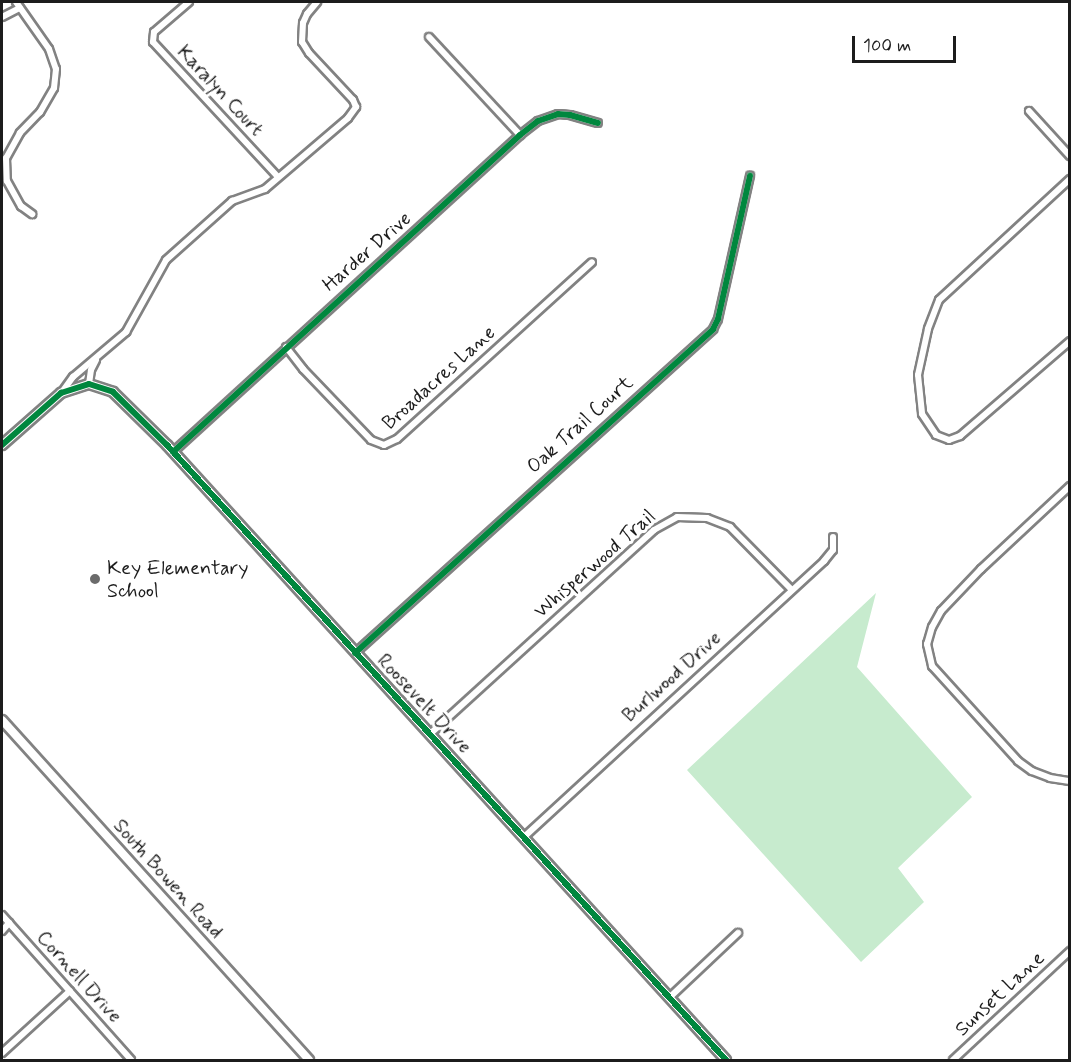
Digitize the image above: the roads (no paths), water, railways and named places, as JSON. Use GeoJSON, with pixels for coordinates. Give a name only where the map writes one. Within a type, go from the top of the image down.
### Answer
{"type":"FeatureCollection","features":[{"type":"Feature","properties":{"kind":"main road","name":"South Bowen Road"},"geometry":{"type":"LineString","coordinates":[[2,720],[309,1060]]}},
{"type":"Feature","properties":{"kind":"street","name":"Karalyn Court"},"geometry":{"type":"LineString","coordinates":[[189,2],[154,32],[153,42],[278,177]]}},
{"type":"Feature","properties":{"kind":"street"},"geometry":{"type":"LineString","coordinates":[[2,445],[61,393],[73,377],[126,332],[166,260],[232,201],[265,189],[348,118],[356,107],[302,42],[303,23],[317,2]]}},
{"type":"Feature","properties":{"kind":"street"},"geometry":{"type":"LineString","coordinates":[[2,17],[18,5],[49,49],[56,78],[54,88],[41,110],[20,133],[6,158],[7,181],[21,206],[32,214]]}},
{"type":"Feature","properties":{"kind":"street"},"geometry":{"type":"LineString","coordinates":[[429,37],[520,135]]}},
{"type":"Feature","properties":{"kind":"street"},"geometry":{"type":"LineString","coordinates":[[1029,111],[1070,156]]}},
{"type":"Feature","properties":{"kind":"street","name":"Harder Drive"},"geometry":{"type":"LineString","coordinates":[[173,452],[286,347],[538,121],[558,114],[598,123]]}},
{"type":"Feature","properties":{"kind":"street","name":"Oak Trail Court"},"geometry":{"type":"LineString","coordinates":[[355,654],[713,329],[718,319],[750,176]]}},
{"type":"Feature","properties":{"kind":"street"},"geometry":{"type":"LineString","coordinates":[[1070,179],[939,300],[928,329],[918,375],[922,414],[936,435],[949,440],[960,436],[1070,341]]}},
{"type":"Feature","properties":{"kind":"street","name":"Broadacres Lane"},"geometry":{"type":"LineString","coordinates":[[286,347],[303,369],[371,440],[378,445],[388,444],[397,439],[592,262]]}},
{"type":"Feature","properties":{"kind":"street"},"geometry":{"type":"LineString","coordinates":[[61,393],[89,384],[91,370],[98,357]]}},
{"type":"Feature","properties":{"kind":"street","name":"Roosevelt Drive"},"geometry":{"type":"LineString","coordinates":[[89,384],[112,393],[173,452],[726,1060]]}},
{"type":"Feature","properties":{"kind":"street"},"geometry":{"type":"LineString","coordinates":[[1070,486],[981,569],[941,611],[932,627],[927,644],[932,666],[1018,761],[1032,771],[1050,778],[1070,780]]}},
{"type":"Feature","properties":{"kind":"street","name":"Whisperwood Trail"},"geometry":{"type":"LineString","coordinates":[[430,734],[654,530],[677,517],[707,518],[730,527],[792,590]]}},
{"type":"Feature","properties":{"kind":"street","name":"Burlwood Drive"},"geometry":{"type":"LineString","coordinates":[[524,837],[792,590],[833,550],[833,537]]}},
{"type":"Feature","properties":{"kind":"street","name":"Cornell Drive"},"geometry":{"type":"LineString","coordinates":[[2,915],[131,1060]]}},
{"type":"Feature","properties":{"kind":"street"},"geometry":{"type":"LineString","coordinates":[[2,931],[9,923]]}},
{"type":"Feature","properties":{"kind":"street"},"geometry":{"type":"LineString","coordinates":[[669,998],[738,933]]}},
{"type":"Feature","properties":{"kind":"street","name":"Sunset Lane"},"geometry":{"type":"LineString","coordinates":[[953,1060],[1070,951]]}},
{"type":"Feature","properties":{"kind":"street"},"geometry":{"type":"LineString","coordinates":[[2,1053],[70,991]]}},
{"type":"Feature","properties":{"kind":"place","name":"Key Elementary School"},"geometry":{"type":"Point","coordinates":[95,579]}}]}
